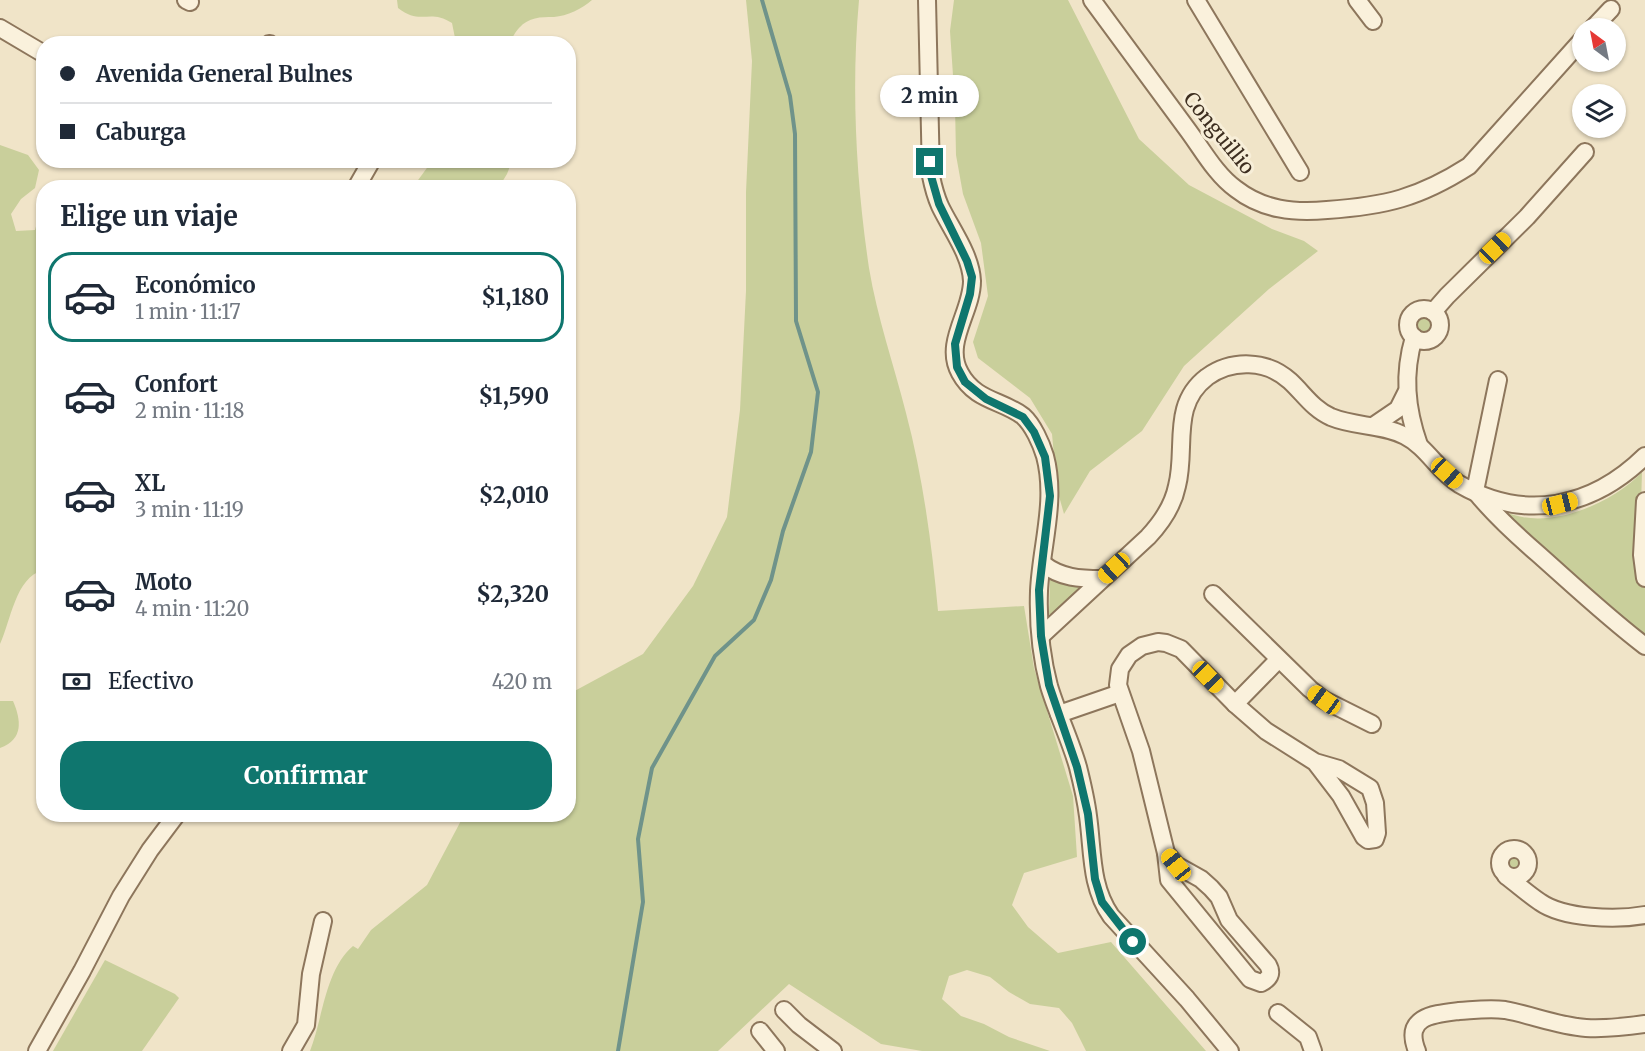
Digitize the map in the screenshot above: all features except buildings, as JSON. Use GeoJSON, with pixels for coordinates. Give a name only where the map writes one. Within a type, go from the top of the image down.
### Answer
{"type":"FeatureCollection","features":[{"type":"Feature","properties":{"kind":"street"},"geometry":{"type":"LineString","coordinates":[[927,0],[931,176],[939,204],[967,261],[972,277],[970,294],[955,344],[955,358],[965,382],[986,399],[1023,417],[1040,444],[1045,457],[1050,496],[1039,590],[1041,636],[1049,685],[1077,767],[1088,814],[1095,879],[1102,902],[1121,928],[1187,999],[1230,1051]]}},
{"type":"Feature","properties":{"kind":"street","name":"Conguillio"},"geometry":{"type":"LineString","coordinates":[[1092,0],[1226,182],[1259,203],[1299,212],[1347,210],[1387,203],[1430,189],[1450,178],[1469,166],[1572,51]]}},
{"type":"Feature","properties":{"kind":"street"},"geometry":{"type":"LineString","coordinates":[[1196,0],[1300,172]]}},
{"type":"Feature","properties":{"kind":"street"},"geometry":{"type":"LineString","coordinates":[[1357,0],[1372,21]]}},
{"type":"Feature","properties":{"kind":"street"},"geometry":{"type":"LineString","coordinates":[[1602,18],[1611,9]]}},
{"type":"Feature","properties":{"kind":"street"},"geometry":{"type":"LineString","coordinates":[[0,28],[36,49]]}},
{"type":"Feature","properties":{"kind":"street"},"geometry":{"type":"LineString","coordinates":[[1373,426],[1398,409],[1404,400],[1408,357],[1414,337],[1425,341],[1438,334],[1439,320],[1433,312],[1527,217],[1585,152]]}},
{"type":"Feature","properties":{"kind":"street"},"geometry":{"type":"LineString","coordinates":[[1041,636],[1148,537],[1169,508],[1180,475],[1181,423],[1186,403],[1197,386],[1215,372],[1236,364],[1254,364],[1269,368],[1285,377],[1324,414],[1404,436],[1419,445],[1458,483],[1508,504],[1542,506],[1560,504],[1593,494],[1621,478],[1645,456]]}},
{"type":"Feature","properties":{"kind":"street"},"geometry":{"type":"LineString","coordinates":[[1498,380],[1475,491],[1491,512],[1519,538],[1645,646]]}},
{"type":"Feature","properties":{"kind":"street"},"geometry":{"type":"LineString","coordinates":[[1406,393],[1419,445]]}},
{"type":"Feature","properties":{"kind":"street"},"geometry":{"type":"LineString","coordinates":[[1645,501],[1642,555],[1645,578]]}},
{"type":"Feature","properties":{"kind":"street"},"geometry":{"type":"LineString","coordinates":[[1043,564],[1064,576],[1102,579]]}},
{"type":"Feature","properties":{"kind":"street"},"geometry":{"type":"LineString","coordinates":[[1213,594],[1310,689],[1324,700],[1372,724]]}},
{"type":"Feature","properties":{"kind":"street"},"geometry":{"type":"LineString","coordinates":[[1166,853],[1176,865],[1201,879],[1219,897],[1229,920],[1268,965],[1270,972],[1268,979],[1261,983],[1250,978],[1169,880],[1166,853],[1142,751],[1118,685],[1120,669],[1129,655],[1142,646],[1158,642],[1181,649],[1235,704],[1266,731],[1315,762],[1339,769],[1370,789],[1375,803],[1377,833],[1375,840],[1368,840],[1364,837],[1341,796],[1315,762]]}},
{"type":"Feature","properties":{"kind":"street"},"geometry":{"type":"LineString","coordinates":[[1235,704],[1278,660]]}},
{"type":"Feature","properties":{"kind":"street"},"geometry":{"type":"LineString","coordinates":[[1059,714],[1120,693]]}},
{"type":"Feature","properties":{"kind":"street"},"geometry":{"type":"LineString","coordinates":[[37,1051],[121,896],[171,822]]}},
{"type":"Feature","properties":{"kind":"street"},"geometry":{"type":"LineString","coordinates":[[1536,898],[1529,862],[1523,852],[1518,849],[1507,851],[1502,855],[1500,866],[1506,876],[1540,902],[1558,910],[1594,918],[1645,915]]}},
{"type":"Feature","properties":{"kind":"street"},"geometry":{"type":"LineString","coordinates":[[1506,876],[1520,877],[1527,871],[1529,862]]}},
{"type":"Feature","properties":{"kind":"street"},"geometry":{"type":"LineString","coordinates":[[291,1051],[306,1025],[311,974],[323,921]]}},
{"type":"Feature","properties":{"kind":"street"},"geometry":{"type":"LineString","coordinates":[[1417,1051],[1413,1041],[1415,1029],[1426,1016],[1484,1009],[1503,1010],[1586,1028],[1645,1024]]}},
{"type":"Feature","properties":{"kind":"street"},"geometry":{"type":"LineString","coordinates":[[784,1010],[807,1032],[833,1051]]}},
{"type":"Feature","properties":{"kind":"street"},"geometry":{"type":"LineString","coordinates":[[1278,1013],[1308,1037],[1313,1051]]}},
{"type":"Feature","properties":{"kind":"street"},"geometry":{"type":"LineString","coordinates":[[760,1031],[776,1051]]}},
{"type":"Feature","properties":{"kind":"green space"},"geometry":{"type":"Polygon","coordinates":[[[397,0],[592,0],[569,14],[535,18],[523,24],[514,36],[455,36],[452,23],[444,19],[413,16],[398,8],[397,0]]]}},
{"type":"Feature","properties":{"kind":"green space"},"geometry":{"type":"Polygon","coordinates":[[[746,0],[859,0],[855,67],[856,134],[869,268],[876,305],[917,462],[930,537],[938,611],[1024,606],[1034,668],[1073,796],[1077,857],[1024,873],[1012,905],[1028,927],[1058,953],[1111,942],[1206,1051],[1086,1051],[1072,1023],[1059,1008],[1030,1004],[1009,992],[990,977],[967,970],[949,976],[942,999],[961,1016],[984,1024],[1009,1037],[1050,1051],[922,1051],[881,1044],[789,984],[718,1051],[310,1051],[336,968],[353,946],[358,949],[371,930],[427,885],[460,822],[576,822],[576,690],[643,654],[693,586],[727,517],[740,410],[746,291],[746,192],[752,61],[746,0]]]}},
{"type":"Feature","properties":{"kind":"green space"},"geometry":{"type":"Polygon","coordinates":[[[954,0],[1068,0],[1139,139],[1189,185],[1272,229],[1304,241],[1318,251],[1269,289],[1184,366],[1142,431],[1090,471],[1064,514],[1057,489],[1052,434],[1030,398],[978,358],[973,342],[988,296],[981,243],[963,194],[956,155],[950,31],[954,0]]]}},
{"type":"Feature","properties":{"kind":"green space"},"geometry":{"type":"Polygon","coordinates":[[[0,145],[28,155],[39,170],[35,188],[21,199],[11,214],[16,231],[35,230],[36,226],[36,574],[20,591],[0,644],[0,145]]]}},
{"type":"Feature","properties":{"kind":"green space"},"geometry":{"type":"Polygon","coordinates":[[[427,168],[509,168],[503,180],[418,180],[427,168]]]}},
{"type":"Feature","properties":{"kind":"green space"},"geometry":{"type":"Polygon","coordinates":[[[1424,312],[1433,316],[1437,325],[1433,334],[1424,338],[1415,334],[1411,325],[1415,316],[1424,312]]]}},
{"type":"Feature","properties":{"kind":"green space"},"geometry":{"type":"Polygon","coordinates":[[[1642,472],[1640,539],[1645,589],[1645,635],[1488,503],[1511,514],[1530,518],[1565,515],[1600,502],[1630,483],[1642,472]]]}},
{"type":"Feature","properties":{"kind":"green space"},"geometry":{"type":"Polygon","coordinates":[[[1054,577],[1078,586],[1079,589],[1052,615],[1049,614],[1050,580],[1054,577]]]}},
{"type":"Feature","properties":{"kind":"green space"},"geometry":{"type":"Polygon","coordinates":[[[0,701],[13,701],[19,722],[17,734],[13,740],[0,748],[0,701]]]}},
{"type":"Feature","properties":{"kind":"green space"},"geometry":{"type":"Polygon","coordinates":[[[1510,852],[1518,852],[1525,859],[1525,867],[1518,874],[1510,874],[1503,867],[1503,859],[1510,852]]]}},
{"type":"Feature","properties":{"kind":"green space"},"geometry":{"type":"Polygon","coordinates":[[[105,960],[179,998],[142,1051],[53,1051],[105,960]]]}},
{"type":"Feature","properties":{"kind":"waterway"},"geometry":{"type":"LineString","coordinates":[[618,1051],[643,902],[638,839],[652,768],[715,656],[754,620],[771,580],[783,531],[811,452],[818,392],[796,321],[795,134],[790,96],[762,0]]}},
{"type":"Feature","properties":{"kind":"route"},"geometry":{"type":"LineString","coordinates":[[930,162],[934,191],[967,261],[972,277],[970,294],[954,351],[960,375],[986,399],[1023,417],[1034,432],[1045,457],[1050,496],[1039,590],[1041,636],[1049,685],[1077,767],[1088,814],[1095,879],[1102,902],[1133,942]]}}]}
